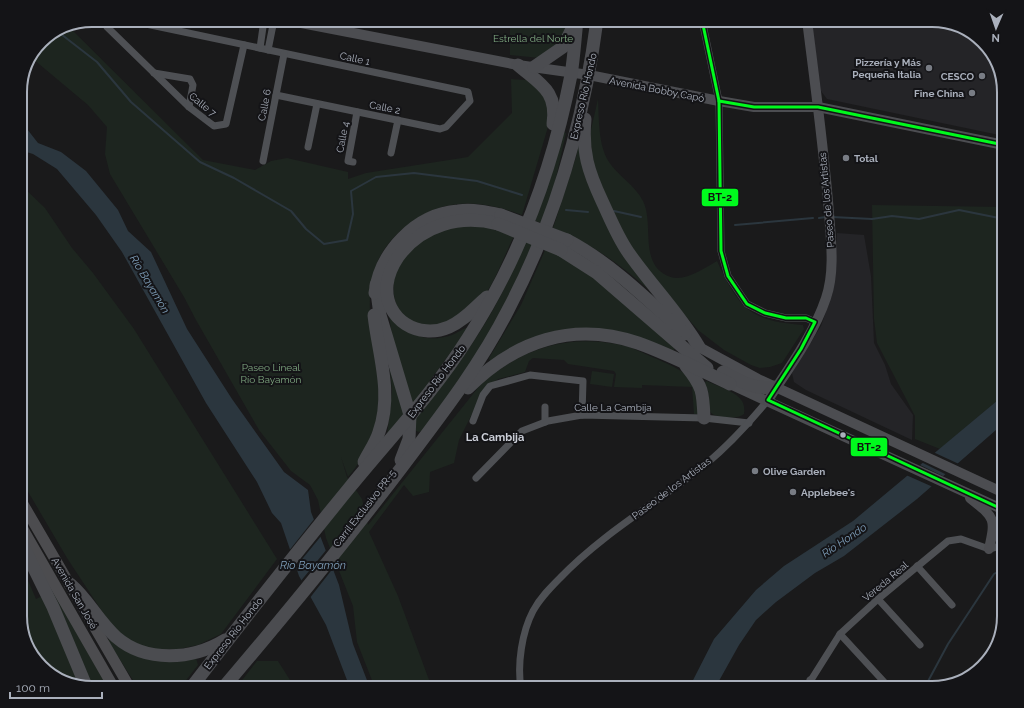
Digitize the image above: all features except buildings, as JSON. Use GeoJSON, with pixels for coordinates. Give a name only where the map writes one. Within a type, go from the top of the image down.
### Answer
{"type":"FeatureCollection","features":[{"type":"Feature","properties":{"kind":"highway"},"geometry":{"type":"LineString","coordinates":[[534,67],[563,47],[573,27]]}},
{"type":"Feature","properties":{"kind":"highway","name":"Expreso Río Hondo"},"geometry":{"type":"LineString","coordinates":[[196,681],[261,597],[410,416],[468,339],[509,265],[532,212],[556,138],[571,73],[576,27]]}},
{"type":"Feature","properties":{"kind":"highway","name":"Expreso Río Hondo"},"geometry":{"type":"LineString","coordinates":[[229,681],[454,398],[485,351],[508,311],[529,267],[562,175],[580,116],[589,75],[596,27]]}},
{"type":"Feature","properties":{"kind":"highway"},"geometry":{"type":"LineString","coordinates":[[518,64],[547,89],[554,104],[553,124],[556,138]]}},
{"type":"Feature","properties":{"kind":"highway"},"geometry":{"type":"LineString","coordinates":[[589,75],[584,145],[592,180],[609,219],[628,252],[687,326],[699,347]]}},
{"type":"Feature","properties":{"kind":"highway"},"geometry":{"type":"LineString","coordinates":[[352,485],[380,431],[385,406],[384,380],[374,315],[382,282],[405,249],[430,230],[463,220],[500,219],[593,256],[618,274],[699,347]]}},
{"type":"Feature","properties":{"kind":"highway"},"geometry":{"type":"LineString","coordinates":[[564,245],[699,362],[730,384]]}},
{"type":"Feature","properties":{"kind":"highway"},"geometry":{"type":"LineString","coordinates":[[382,282],[394,311],[404,323],[423,332],[440,331],[459,322],[496,290]]}},
{"type":"Feature","properties":{"kind":"highway","name":"Carril Exclusivo PR-5"},"geometry":{"type":"LineString","coordinates":[[368,507],[401,460],[409,439],[410,416],[388,339],[382,282]]}},
{"type":"Feature","properties":{"kind":"highway"},"geometry":{"type":"LineString","coordinates":[[454,398],[461,394],[496,363],[530,345],[552,337],[586,334],[622,338],[639,343],[730,384]]}},
{"type":"Feature","properties":{"kind":"highway"},"geometry":{"type":"LineString","coordinates":[[667,334],[717,369],[744,383],[758,388],[776,387]]}},
{"type":"Feature","properties":{"kind":"highway"},"geometry":{"type":"LineString","coordinates":[[684,363],[698,381],[702,390],[704,418]]}},
{"type":"Feature","properties":{"kind":"highway"},"geometry":{"type":"LineString","coordinates":[[27,554],[53,607],[83,680]]}},
{"type":"Feature","properties":{"kind":"highway"},"geometry":{"type":"LineString","coordinates":[[70,584],[83,595],[100,620],[116,637],[140,652],[157,655],[187,654],[213,647],[232,635]]}},
{"type":"Feature","properties":{"kind":"highway"},"geometry":{"type":"LineString","coordinates":[[221,681],[275,623]]}},
{"type":"Feature","properties":{"kind":"main road","name":"Avenida San José"},"geometry":{"type":"LineString","coordinates":[[27,511],[126,681]]}},
{"type":"Feature","properties":{"kind":"main road","name":"Avenida San José"},"geometry":{"type":"LineString","coordinates":[[27,536],[110,681]]}},
{"type":"Feature","properties":{"kind":"street","name":"Calle 7"},"geometry":{"type":"LineString","coordinates":[[107,27],[189,107],[214,126],[226,124],[244,45]]}},
{"type":"Feature","properties":{"kind":"street"},"geometry":{"type":"LineString","coordinates":[[160,27],[260,48],[263,27]]}},
{"type":"Feature","properties":{"kind":"street"},"geometry":{"type":"LineString","coordinates":[[268,50],[273,27]]}},
{"type":"Feature","properties":{"kind":"street","name":"Avenida Bobby Capó"},"geometry":{"type":"LineString","coordinates":[[323,27],[534,67],[589,75],[719,101],[754,106],[818,107],[997,144]]}},
{"type":"Feature","properties":{"kind":"street"},"geometry":{"type":"LineString","coordinates":[[703,27],[719,101],[721,250],[728,276],[747,304],[765,313],[786,318],[806,318],[815,322]]}},
{"type":"Feature","properties":{"kind":"street","name":"Paseo de los Artistas"},"geometry":{"type":"LineString","coordinates":[[521,681],[520,662],[526,631],[533,611],[549,589],[579,558],[707,463],[748,423],[768,400],[815,322],[826,298],[829,285],[830,234],[818,107],[808,27]]}},
{"type":"Feature","properties":{"kind":"street","name":"Calle 1"},"geometry":{"type":"LineString","coordinates":[[260,48],[468,92]]}},
{"type":"Feature","properties":{"kind":"street","name":"Calle 6"},"geometry":{"type":"LineString","coordinates":[[266,157],[284,54]]}},
{"type":"Feature","properties":{"kind":"street"},"geometry":{"type":"LineString","coordinates":[[154,73],[190,78],[193,85],[189,107]]}},
{"type":"Feature","properties":{"kind":"street","name":"Calle 2"},"geometry":{"type":"LineString","coordinates":[[276,95],[440,129],[446,127],[470,101],[468,92]]}},
{"type":"Feature","properties":{"kind":"street"},"geometry":{"type":"LineString","coordinates":[[308,147],[317,104]]}},
{"type":"Feature","properties":{"kind":"street","name":"Calle 4"},"geometry":{"type":"LineString","coordinates":[[353,162],[348,161],[357,112]]}},
{"type":"Feature","properties":{"kind":"street"},"geometry":{"type":"LineString","coordinates":[[391,153],[398,120]]}},
{"type":"Feature","properties":{"kind":"street"},"geometry":{"type":"LineString","coordinates":[[699,347],[739,370],[997,490]]}},
{"type":"Feature","properties":{"kind":"street"},"geometry":{"type":"LineString","coordinates":[[473,421],[483,395],[490,386],[530,375],[583,381],[582,415]]}},
{"type":"Feature","properties":{"kind":"street"},"geometry":{"type":"LineString","coordinates":[[730,384],[768,400],[997,507]]}},
{"type":"Feature","properties":{"kind":"street"},"geometry":{"type":"LineString","coordinates":[[545,407],[545,422]]}},
{"type":"Feature","properties":{"kind":"street","name":"Calle La Cambija"},"geometry":{"type":"LineString","coordinates":[[476,478],[522,431],[545,422],[582,415],[704,418],[748,423]]}},
{"type":"Feature","properties":{"kind":"street"},"geometry":{"type":"LineString","coordinates":[[960,489],[992,518],[994,526],[989,549],[997,547]]}},
{"type":"Feature","properties":{"kind":"street","name":"Vereda Real"},"geometry":{"type":"LineString","coordinates":[[810,680],[840,634],[878,599],[948,541],[961,539],[989,549]]}},
{"type":"Feature","properties":{"kind":"street"},"geometry":{"type":"LineString","coordinates":[[917,566],[952,605]]}},
{"type":"Feature","properties":{"kind":"street"},"geometry":{"type":"LineString","coordinates":[[878,599],[920,645]]}},
{"type":"Feature","properties":{"kind":"street"},"geometry":{"type":"LineString","coordinates":[[840,634],[883,681]]}},
{"type":"Feature","properties":{"kind":"shaded area"},"geometry":{"type":"Polygon","coordinates":[[[812,27],[932,27],[949,29],[961,34],[975,43],[976,48],[981,49],[992,67],[995,75],[997,92],[997,135],[827,99],[821,91],[812,27]]]}},
{"type":"Feature","properties":{"kind":"shaded area"},"geometry":{"type":"Polygon","coordinates":[[[837,233],[864,235],[871,276],[874,343],[885,365],[891,384],[913,415],[912,440],[806,390],[794,382],[792,373],[821,326],[833,292],[837,233]]]}},
{"type":"Feature","properties":{"kind":"green space","name":"Estrella del Norte"},"geometry":{"type":"Polygon","coordinates":[[[510,27],[568,27],[557,48],[540,58],[510,55],[510,27]]]}},
{"type":"Feature","properties":{"kind":"green space","name":"Paseo Lineal Río Bayamón"},"geometry":{"type":"Polygon","coordinates":[[[72,30],[203,160],[255,170],[271,161],[287,158],[348,172],[348,179],[366,173],[468,157],[512,113],[511,79],[530,81],[539,87],[547,103],[550,120],[522,215],[496,207],[483,205],[458,204],[445,206],[420,217],[402,230],[388,244],[379,259],[373,276],[370,293],[371,331],[380,386],[378,414],[372,437],[367,448],[348,477],[341,457],[347,477],[362,499],[368,525],[481,384],[497,371],[531,352],[549,346],[586,341],[606,342],[626,346],[672,366],[692,379],[696,387],[698,414],[694,414],[692,387],[642,385],[642,388],[614,387],[616,374],[614,371],[568,364],[564,360],[533,358],[529,361],[525,372],[498,379],[483,392],[459,440],[454,463],[430,472],[429,492],[413,496],[404,485],[369,532],[398,596],[429,681],[372,681],[357,642],[353,606],[326,538],[318,500],[310,485],[291,471],[259,430],[184,297],[110,174],[105,154],[107,127],[88,105],[35,61],[49,43],[72,30]]]}},
{"type":"Feature","properties":{"kind":"green space"},"geometry":{"type":"Polygon","coordinates":[[[598,99],[601,140],[605,155],[613,167],[636,190],[643,201],[648,220],[652,260],[657,268],[664,274],[677,278],[691,275],[717,261],[732,290],[748,309],[770,320],[803,325],[804,329],[782,363],[770,367],[760,368],[751,365],[724,350],[698,330],[675,304],[625,240],[593,166],[590,134],[598,99]]]}},
{"type":"Feature","properties":{"kind":"green space"},"geometry":{"type":"Polygon","coordinates":[[[563,132],[566,133],[554,187],[542,223],[535,221],[563,132]]]}},
{"type":"Feature","properties":{"kind":"green space"},"geometry":{"type":"Polygon","coordinates":[[[580,137],[582,145],[649,290],[604,254],[553,228],[576,157],[580,137]]]}},
{"type":"Feature","properties":{"kind":"green space"},"geometry":{"type":"Polygon","coordinates":[[[27,191],[45,208],[72,248],[93,273],[134,329],[277,559],[221,634],[198,645],[179,649],[149,650],[125,639],[111,625],[67,558],[27,490],[27,191]]]}},
{"type":"Feature","properties":{"kind":"green space"},"geometry":{"type":"Polygon","coordinates":[[[872,205],[997,207],[997,401],[940,449],[915,439],[915,416],[877,343],[874,319],[872,205]]]}},
{"type":"Feature","properties":{"kind":"green space"},"geometry":{"type":"Polygon","coordinates":[[[456,226],[483,226],[514,236],[492,284],[483,298],[475,307],[464,314],[442,324],[424,326],[413,323],[405,317],[399,310],[395,301],[394,281],[396,271],[405,256],[421,241],[441,230],[456,226]]]}},
{"type":"Feature","properties":{"kind":"green space"},"geometry":{"type":"Polygon","coordinates":[[[526,240],[533,243],[494,329],[424,430],[419,432],[416,431],[415,419],[460,361],[482,329],[503,292],[526,240]]]}},
{"type":"Feature","properties":{"kind":"green space"},"geometry":{"type":"Polygon","coordinates":[[[546,248],[586,269],[674,346],[674,350],[671,351],[608,330],[490,361],[489,358],[521,305],[546,248]]]}},
{"type":"Feature","properties":{"kind":"green space"},"geometry":{"type":"Polygon","coordinates":[[[389,315],[410,332],[425,338],[442,338],[469,327],[413,404],[392,336],[389,315]]]}},
{"type":"Feature","properties":{"kind":"green space"},"geometry":{"type":"Polygon","coordinates":[[[389,361],[406,410],[387,436],[392,391],[389,361]]]}},
{"type":"Feature","properties":{"kind":"green space"},"geometry":{"type":"Polygon","coordinates":[[[592,371],[614,374],[612,387],[590,384],[592,371]]]}},
{"type":"Feature","properties":{"kind":"green space"},"geometry":{"type":"Polygon","coordinates":[[[707,381],[738,396],[744,407],[744,414],[731,418],[714,415],[711,413],[708,391],[705,383],[707,381]]]}},
{"type":"Feature","properties":{"kind":"green space"},"geometry":{"type":"Polygon","coordinates":[[[27,578],[36,599],[42,596],[79,679],[67,676],[49,665],[43,659],[32,641],[27,620],[27,578]]]}},
{"type":"Feature","properties":{"kind":"green space"},"geometry":{"type":"Polygon","coordinates":[[[48,582],[104,681],[88,680],[48,582]]]}},
{"type":"Feature","properties":{"kind":"green space"},"geometry":{"type":"Polygon","coordinates":[[[110,637],[196,658],[198,665],[185,681],[134,681],[108,641],[110,637]]]}},
{"type":"Feature","properties":{"kind":"green space"},"geometry":{"type":"Polygon","coordinates":[[[257,661],[278,661],[291,681],[241,681],[257,661]]]}},
{"type":"Feature","properties":{"kind":"water","name":"Río Bayamón"},"geometry":{"type":"Polygon","coordinates":[[[27,129],[38,143],[61,152],[86,171],[118,210],[128,231],[151,252],[187,329],[232,399],[284,472],[308,490],[311,512],[339,585],[353,644],[367,681],[347,681],[326,625],[299,576],[281,523],[272,513],[257,482],[206,403],[122,252],[96,215],[57,169],[33,154],[27,152],[27,129]]]}},
{"type":"Feature","properties":{"kind":"water","name":"Río Hondo"},"geometry":{"type":"Polygon","coordinates":[[[997,401],[997,429],[917,499],[844,556],[815,573],[776,602],[756,620],[739,645],[719,681],[693,681],[714,639],[756,590],[784,566],[853,521],[997,401]]]}},
{"type":"Feature","properties":{"kind":"pier"},"geometry":{"type":"Polygon","coordinates":[[[933,452],[959,464],[947,475],[921,462],[933,452]]]}},
{"type":"Feature","properties":{"kind":"pier"},"geometry":{"type":"Polygon","coordinates":[[[918,464],[945,477],[933,487],[906,475],[918,464]]]}},
{"type":"Feature","properties":{"kind":"pier"},"geometry":{"type":"Polygon","coordinates":[[[315,518],[322,535],[294,569],[288,552],[315,518]]]}},
{"type":"Feature","properties":{"kind":"pier"},"geometry":{"type":"Polygon","coordinates":[[[327,549],[334,567],[309,599],[300,582],[327,549]]]}},
{"type":"Feature","properties":{"kind":"waterway"},"geometry":{"type":"LineString","coordinates":[[62,35],[97,62],[131,102],[200,162],[234,178],[291,211],[306,229],[324,244],[347,240],[353,214],[351,191],[376,177],[414,173],[477,181],[522,195]]}},
{"type":"Feature","properties":{"kind":"waterway"},"geometry":{"type":"LineString","coordinates":[[566,210],[588,212]]}},
{"type":"Feature","properties":{"kind":"waterway"},"geometry":{"type":"LineString","coordinates":[[832,217],[872,219],[892,216],[919,219],[959,210],[997,218]]}},
{"type":"Feature","properties":{"kind":"waterway"},"geometry":{"type":"LineString","coordinates":[[614,211],[641,217]]}},
{"type":"Feature","properties":{"kind":"waterway"},"geometry":{"type":"LineString","coordinates":[[819,218],[826,217]]}},
{"type":"Feature","properties":{"kind":"waterway"},"geometry":{"type":"LineString","coordinates":[[735,225],[813,218]]}},
{"type":"Feature","properties":{"kind":"waterway"},"geometry":{"type":"LineString","coordinates":[[928,681],[948,644],[994,574],[997,572]]}},
{"type":"Feature","properties":{"kind":"transit line","name":"BT-2"},"geometry":{"type":"LineString","coordinates":[[703,27],[719,101],[721,251],[728,276],[747,304],[765,313],[786,318],[806,318],[815,322],[801,349],[768,400],[997,507]]}},
{"type":"Feature","properties":{"kind":"transit line","name":"BT-2"},"geometry":{"type":"LineString","coordinates":[[719,101],[754,107],[818,107],[997,144]]}},
{"type":"Feature","properties":{"kind":"place","name":"Pizzería y Más Pequeña Italia"},"geometry":{"type":"Point","coordinates":[929,68]}},
{"type":"Feature","properties":{"kind":"place","name":"CESCO"},"geometry":{"type":"Point","coordinates":[982,76]}},
{"type":"Feature","properties":{"kind":"place","name":"Fine China"},"geometry":{"type":"Point","coordinates":[972,93]}},
{"type":"Feature","properties":{"kind":"place","name":"Total"},"geometry":{"type":"Point","coordinates":[846,158]}},
{"type":"Feature","properties":{"kind":"place","name":"Olive Garden"},"geometry":{"type":"Point","coordinates":[755,471]}},
{"type":"Feature","properties":{"kind":"place","name":"Applebee's"},"geometry":{"type":"Point","coordinates":[793,492]}},
{"type":"Feature","properties":{"kind":"district","name":"La Cambija"},"geometry":{"type":"Point","coordinates":[495,437]}}]}
